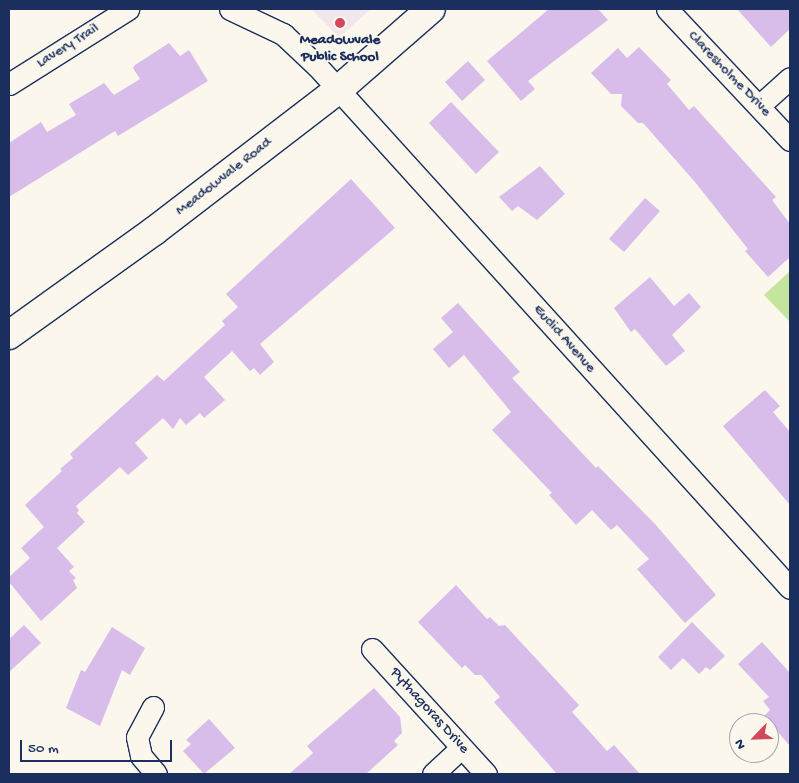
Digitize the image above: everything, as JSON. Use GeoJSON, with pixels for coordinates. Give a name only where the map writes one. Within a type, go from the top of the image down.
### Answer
{"type":"FeatureCollection","features":[{"type":"Feature","properties":{"kind":"main road","name":"Meadowvale Road"},"geometry":{"type":"LineString","coordinates":[[9,335],[154,231],[338,90],[431,9]]}},
{"type":"Feature","properties":{"kind":"street","name":"Lavery Trail"},"geometry":{"type":"LineString","coordinates":[[9,84],[128,9]]}},
{"type":"Feature","properties":{"kind":"street"},"geometry":{"type":"LineString","coordinates":[[230,9],[283,34],[338,90]]}},
{"type":"Feature","properties":{"kind":"street","name":"Claresholme Drive"},"geometry":{"type":"LineString","coordinates":[[667,9],[790,140]]}},
{"type":"Feature","properties":{"kind":"street"},"geometry":{"type":"LineString","coordinates":[[760,106],[790,78]]}},
{"type":"Feature","properties":{"kind":"street","name":"Euclid Avenue"},"geometry":{"type":"LineString","coordinates":[[338,90],[790,588]]}},
{"type":"Feature","properties":{"kind":"street","name":"Pythagoras Drive"},"geometry":{"type":"LineString","coordinates":[[372,648],[486,774]]}},
{"type":"Feature","properties":{"kind":"street"},"geometry":{"type":"LineString","coordinates":[[154,707],[137,738],[141,756],[156,774]]}},
{"type":"Feature","properties":{"kind":"street"},"geometry":{"type":"LineString","coordinates":[[433,774],[461,748]]}},
{"type":"Feature","properties":{"kind":"shaded area","name":"Meadowvale Public School"},"geometry":{"type":"Polygon","coordinates":[[[311,9],[371,9],[339,37],[311,9]]]}},
{"type":"Feature","properties":{"kind":"green space"},"geometry":{"type":"Polygon","coordinates":[[[790,271],[790,322],[764,295],[790,271]]]}},
{"type":"Feature","properties":{"kind":"building"},"geometry":{"type":"Polygon","coordinates":[[[549,9],[598,9],[608,20],[528,81],[535,89],[521,101],[487,61],[549,9]]]}},
{"type":"Feature","properties":{"kind":"building"},"geometry":{"type":"Polygon","coordinates":[[[737,9],[790,9],[790,29],[771,47],[737,9]]]}},
{"type":"Feature","properties":{"kind":"building"},"geometry":{"type":"Polygon","coordinates":[[[169,43],[180,56],[189,50],[208,81],[118,136],[115,131],[9,197],[9,143],[41,122],[47,132],[76,115],[69,104],[104,83],[114,95],[140,79],[133,68],[135,65],[169,43]]]}},
{"type":"Feature","properties":{"kind":"building"},"geometry":{"type":"Polygon","coordinates":[[[639,47],[671,80],[667,84],[689,110],[694,106],[776,197],[772,200],[790,224],[790,257],[768,277],[745,251],[748,249],[695,182],[643,123],[638,123],[621,106],[622,94],[611,94],[591,73],[618,48],[627,58],[639,47]]]}},
{"type":"Feature","properties":{"kind":"building"},"geometry":{"type":"Polygon","coordinates":[[[468,61],[485,80],[462,101],[445,82],[468,61]]]}},
{"type":"Feature","properties":{"kind":"building"},"geometry":{"type":"Polygon","coordinates":[[[451,102],[499,152],[476,174],[429,123],[451,102]]]}},
{"type":"Feature","properties":{"kind":"building"},"geometry":{"type":"Polygon","coordinates":[[[540,166],[565,194],[537,220],[518,206],[512,211],[499,197],[540,166]]]}},
{"type":"Feature","properties":{"kind":"building"},"geometry":{"type":"Polygon","coordinates":[[[351,179],[395,228],[260,344],[274,362],[260,375],[254,368],[250,371],[232,351],[204,377],[225,400],[204,418],[200,413],[186,425],[180,418],[173,429],[163,418],[135,443],[148,458],[128,475],[120,467],[76,506],[79,510],[77,513],[85,522],[57,548],[74,567],[69,571],[76,578],[73,580],[77,588],[41,621],[9,582],[9,577],[30,558],[21,548],[44,527],[25,505],[62,471],[60,469],[73,458],[70,454],[157,375],[164,381],[225,325],[222,321],[238,307],[226,294],[351,179]]]}},
{"type":"Feature","properties":{"kind":"building"},"geometry":{"type":"Polygon","coordinates":[[[645,198],[660,211],[624,252],[609,239],[645,198]]]}},
{"type":"Feature","properties":{"kind":"building"},"geometry":{"type":"Polygon","coordinates":[[[650,277],[674,306],[689,293],[701,307],[672,335],[685,351],[666,366],[635,329],[631,332],[614,308],[650,277]]]}},
{"type":"Feature","properties":{"kind":"building"},"geometry":{"type":"Polygon","coordinates":[[[458,303],[520,372],[512,378],[596,468],[598,466],[655,524],[716,595],[685,623],[637,569],[649,559],[617,525],[611,530],[592,510],[576,525],[549,495],[552,493],[492,430],[511,412],[464,355],[449,368],[433,349],[453,332],[441,318],[458,303]]]}},
{"type":"Feature","properties":{"kind":"building"},"geometry":{"type":"Polygon","coordinates":[[[765,390],[780,406],[773,412],[790,432],[790,505],[723,426],[765,390]]]}},
{"type":"Feature","properties":{"kind":"building"},"geometry":{"type":"Polygon","coordinates":[[[456,585],[487,619],[490,617],[499,626],[505,625],[579,705],[572,712],[607,751],[614,745],[640,774],[557,774],[494,702],[500,697],[481,675],[475,675],[465,665],[462,668],[418,622],[456,585]]]}},
{"type":"Feature","properties":{"kind":"building"},"geometry":{"type":"Polygon","coordinates":[[[692,622],[725,656],[710,670],[706,667],[699,674],[683,658],[671,670],[658,657],[692,622]]]}},
{"type":"Feature","properties":{"kind":"building"},"geometry":{"type":"Polygon","coordinates":[[[24,625],[41,643],[9,672],[9,639],[24,625]]]}},
{"type":"Feature","properties":{"kind":"building"},"geometry":{"type":"Polygon","coordinates":[[[112,627],[145,648],[130,675],[122,670],[100,726],[66,708],[81,670],[85,672],[112,627]]]}},
{"type":"Feature","properties":{"kind":"building"},"geometry":{"type":"Polygon","coordinates":[[[762,642],[790,673],[790,746],[779,733],[779,713],[767,713],[770,710],[763,701],[769,697],[738,664],[762,642]]]}},
{"type":"Feature","properties":{"kind":"building"},"geometry":{"type":"Polygon","coordinates":[[[374,688],[400,717],[402,733],[394,741],[398,745],[366,774],[289,774],[313,753],[307,746],[374,688]]]}},
{"type":"Feature","properties":{"kind":"building"},"geometry":{"type":"Polygon","coordinates":[[[209,719],[235,748],[204,774],[183,751],[191,744],[186,740],[209,719]]]}},
{"type":"Feature","properties":{"kind":"place","name":"Meadowvale Public School"},"geometry":{"type":"Point","coordinates":[340,23]}}]}
